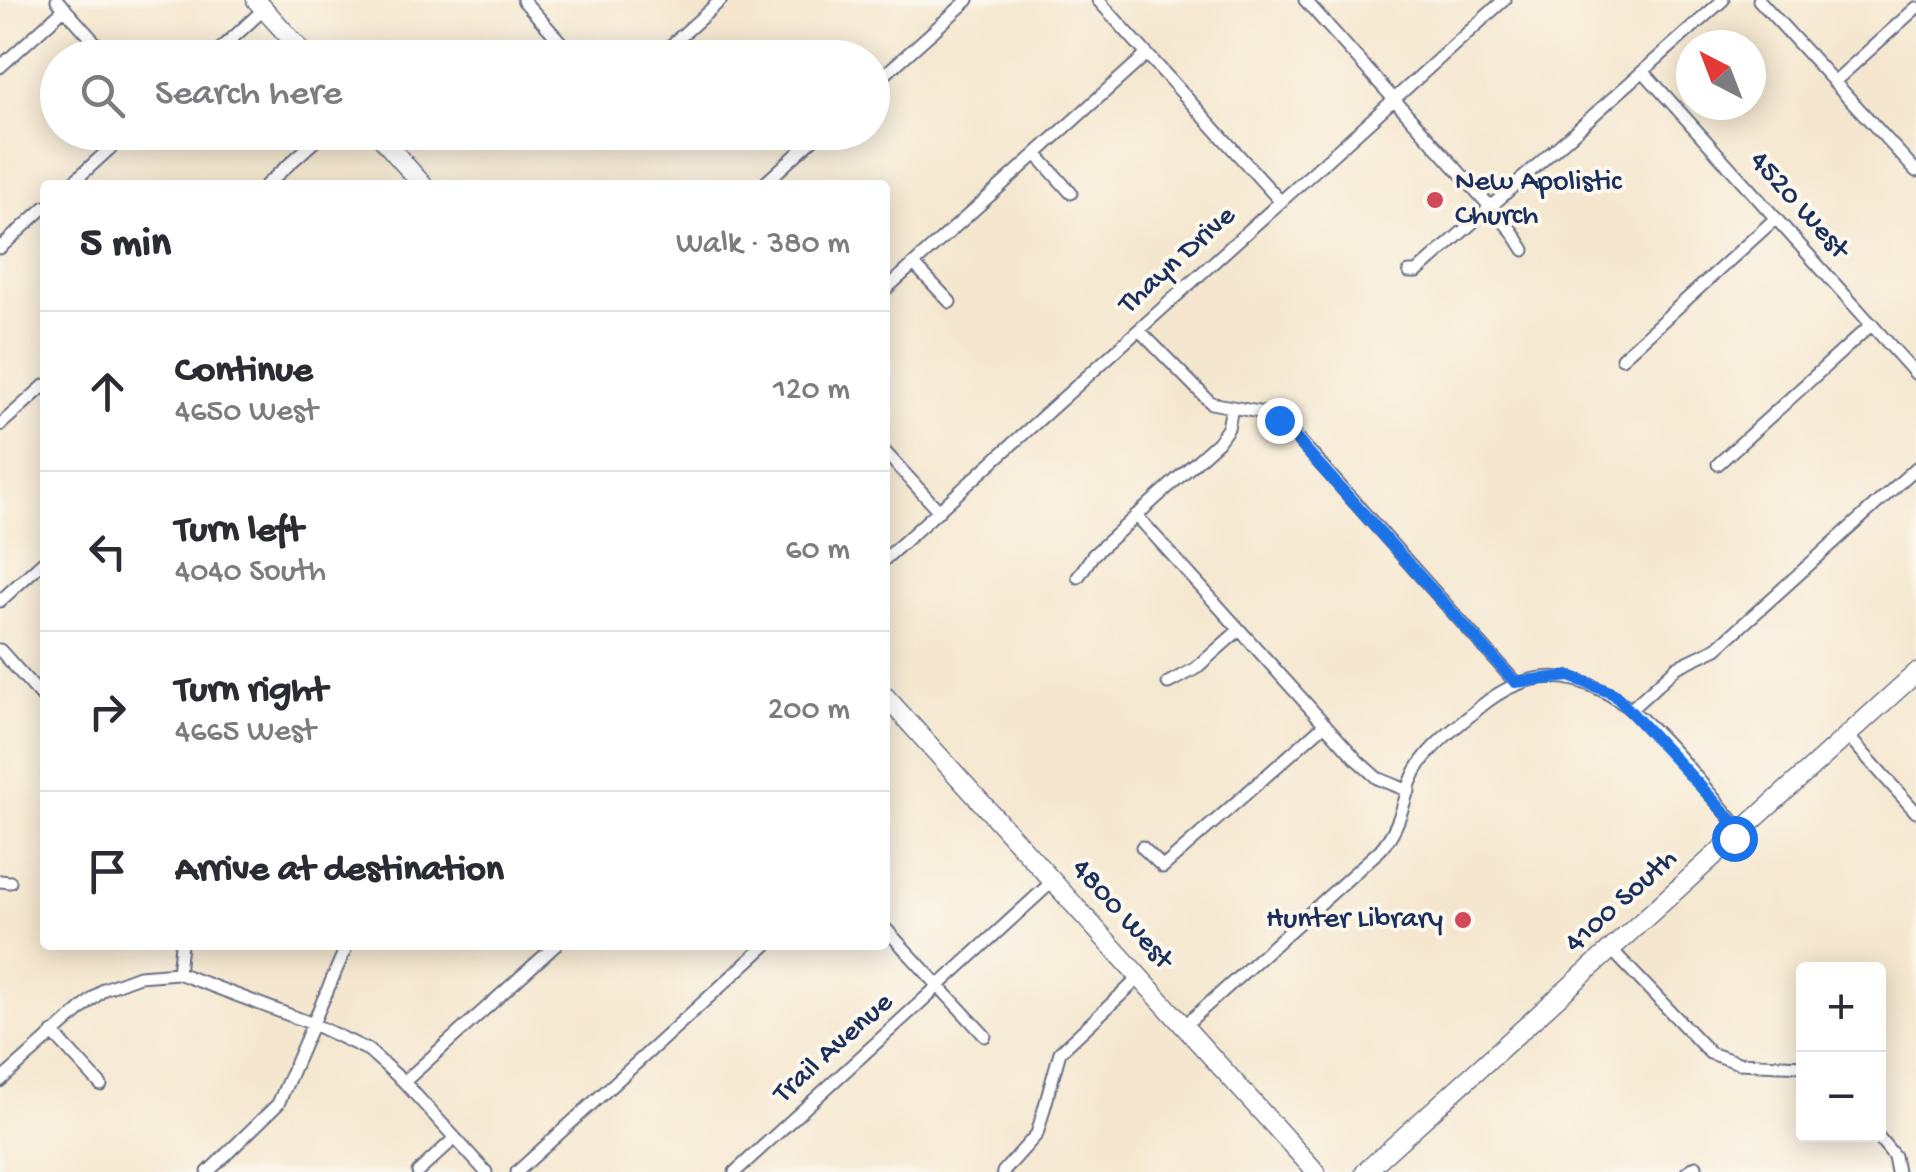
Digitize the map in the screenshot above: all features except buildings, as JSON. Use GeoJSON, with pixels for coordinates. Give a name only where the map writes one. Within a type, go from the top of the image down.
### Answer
{"type":"FeatureCollection","features":[{"type":"Feature","properties":{"kind":"main road"},"geometry":{"type":"LineString","coordinates":[[260,5],[292,40]]}},
{"type":"Feature","properties":{"kind":"main road"},"geometry":{"type":"LineString","coordinates":[[392,150],[419,180]]}},
{"type":"Feature","properties":{"kind":"main road","name":"4100 South"},"geometry":{"type":"LineString","coordinates":[[1365,1172],[1916,673]]}},
{"type":"Feature","properties":{"kind":"main road","name":"4800 West"},"geometry":{"type":"LineString","coordinates":[[890,702],[1316,1172]]}},
{"type":"Feature","properties":{"kind":"street"},"geometry":{"type":"LineString","coordinates":[[523,0],[559,40]]}},
{"type":"Feature","properties":{"kind":"street"},"geometry":{"type":"LineString","coordinates":[[678,40],[721,0]]}},
{"type":"Feature","properties":{"kind":"street"},"geometry":{"type":"LineString","coordinates":[[890,70],[968,0]]}},
{"type":"Feature","properties":{"kind":"street"},"geometry":{"type":"LineString","coordinates":[[1098,0],[1281,202]]}},
{"type":"Feature","properties":{"kind":"street"},"geometry":{"type":"LineString","coordinates":[[1304,0],[1491,207],[1524,250]]}},
{"type":"Feature","properties":{"kind":"street"},"geometry":{"type":"LineString","coordinates":[[1409,272],[1418,272],[1723,0]]}},
{"type":"Feature","properties":{"kind":"street"},"geometry":{"type":"LineString","coordinates":[[1759,0],[1916,171]]}},
{"type":"Feature","properties":{"kind":"street","name":"Thayn Drive"},"geometry":{"type":"LineString","coordinates":[[890,555],[1501,1]]}},
{"type":"Feature","properties":{"kind":"street"},"geometry":{"type":"LineString","coordinates":[[0,67],[61,4],[93,40]]}},
{"type":"Feature","properties":{"kind":"street"},"geometry":{"type":"LineString","coordinates":[[228,40],[260,5]]}},
{"type":"Feature","properties":{"kind":"street"},"geometry":{"type":"LineString","coordinates":[[1834,82],[1916,8]]}},
{"type":"Feature","properties":{"kind":"street"},"geometry":{"type":"LineString","coordinates":[[890,286],[1147,54]]}},
{"type":"Feature","properties":{"kind":"street","name":"4520 West"},"geometry":{"type":"LineString","coordinates":[[1643,72],[1916,374]]}},
{"type":"Feature","properties":{"kind":"street"},"geometry":{"type":"LineString","coordinates":[[75,180],[108,150]]}},
{"type":"Feature","properties":{"kind":"street"},"geometry":{"type":"LineString","coordinates":[[271,180],[304,150]]}},
{"type":"Feature","properties":{"kind":"street"},"geometry":{"type":"LineString","coordinates":[[768,180],[801,150]]}},
{"type":"Feature","properties":{"kind":"street"},"geometry":{"type":"LineString","coordinates":[[1036,154],[1072,193]]}},
{"type":"Feature","properties":{"kind":"street"},"geometry":{"type":"LineString","coordinates":[[0,248],[40,212]]}},
{"type":"Feature","properties":{"kind":"street"},"geometry":{"type":"LineString","coordinates":[[1622,358],[1776,218]]}},
{"type":"Feature","properties":{"kind":"street"},"geometry":{"type":"LineString","coordinates":[[914,264],[950,302]]}},
{"type":"Feature","properties":{"kind":"street"},"geometry":{"type":"LineString","coordinates":[[1718,464],[1872,324]]}},
{"type":"Feature","properties":{"kind":"street"},"geometry":{"type":"LineString","coordinates":[[1139,330],[1202,397],[1264,413],[1292,432],[1515,682]]}},
{"type":"Feature","properties":{"kind":"street"},"geometry":{"type":"LineString","coordinates":[[0,425],[40,389]]}},
{"type":"Feature","properties":{"kind":"street"},"geometry":{"type":"LineString","coordinates":[[1078,577],[1093,555],[1222,438],[1232,407]]}},
{"type":"Feature","properties":{"kind":"street"},"geometry":{"type":"LineString","coordinates":[[890,458],[938,511]]}},
{"type":"Feature","properties":{"kind":"street"},"geometry":{"type":"LineString","coordinates":[[1631,709],[1677,668],[1713,651],[1916,468]]}},
{"type":"Feature","properties":{"kind":"street"},"geometry":{"type":"LineString","coordinates":[[1136,515],[1377,778],[1409,791]]}},
{"type":"Feature","properties":{"kind":"street"},"geometry":{"type":"LineString","coordinates":[[0,601],[40,565]]}},
{"type":"Feature","properties":{"kind":"street"},"geometry":{"type":"LineString","coordinates":[[1168,683],[1195,669],[1240,630]]}},
{"type":"Feature","properties":{"kind":"street"},"geometry":{"type":"LineString","coordinates":[[0,650],[40,694]]}},
{"type":"Feature","properties":{"kind":"street"},"geometry":{"type":"LineString","coordinates":[[1184,1026],[1380,850],[1400,822],[1409,791],[1430,751],[1482,704],[1515,682],[1570,676],[1614,694],[1742,831]]}},
{"type":"Feature","properties":{"kind":"street"},"geometry":{"type":"LineString","coordinates":[[1142,846],[1163,867],[1325,724]]}},
{"type":"Feature","properties":{"kind":"street"},"geometry":{"type":"LineString","coordinates":[[1848,735],[1916,812]]}},
{"type":"Feature","properties":{"kind":"street","name":"Trail Avenue"},"geometry":{"type":"LineString","coordinates":[[740,1170],[1053,881]]}},
{"type":"Feature","properties":{"kind":"street"},"geometry":{"type":"LineString","coordinates":[[890,933],[985,1036]]}},
{"type":"Feature","properties":{"kind":"street"},"geometry":{"type":"LineString","coordinates":[[178,973],[180,950]]}},
{"type":"Feature","properties":{"kind":"street"},"geometry":{"type":"LineString","coordinates":[[208,1172],[273,1111],[345,950]]}},
{"type":"Feature","properties":{"kind":"street"},"geometry":{"type":"LineString","coordinates":[[404,1082],[550,950]]}},
{"type":"Feature","properties":{"kind":"street"},"geometry":{"type":"LineString","coordinates":[[517,1172],[761,950]]}},
{"type":"Feature","properties":{"kind":"street"},"geometry":{"type":"LineString","coordinates":[[1611,950],[1710,1053],[1739,1062],[1796,1066]]}},
{"type":"Feature","properties":{"kind":"street"},"geometry":{"type":"LineString","coordinates":[[0,1081],[116,983],[139,976],[178,973],[313,1024],[368,1050],[404,1082],[486,1172]]}},
{"type":"Feature","properties":{"kind":"street"},"geometry":{"type":"LineString","coordinates":[[1002,1172],[1028,1148],[1041,1126],[1049,1079],[1060,1052],[1140,977]]}},
{"type":"Feature","properties":{"kind":"street"},"geometry":{"type":"LineString","coordinates":[[53,1033],[100,1084]]}},
{"type":"Feature","properties":{"kind":"street"},"geometry":{"type":"LineString","coordinates":[[418,1172],[455,1138]]}},
{"type":"Feature","properties":{"kind":"street"},"geometry":{"type":"LineString","coordinates":[[1883,1142],[1894,1156],[1897,1172]]}},
{"type":"Feature","properties":{"kind":"place","name":"New Apolistic Church"},"geometry":{"type":"Point","coordinates":[1435,200]}},
{"type":"Feature","properties":{"kind":"place","name":"Hunter Library"},"geometry":{"type":"Point","coordinates":[1463,920]}},
{"type":"Feature","properties":{"kind":"route"},"geometry":{"type":"LineString","coordinates":[[1279,420],[1515,682],[1570,676],[1600,685],[1614,694],[1742,831],[1734,838]]}}]}
